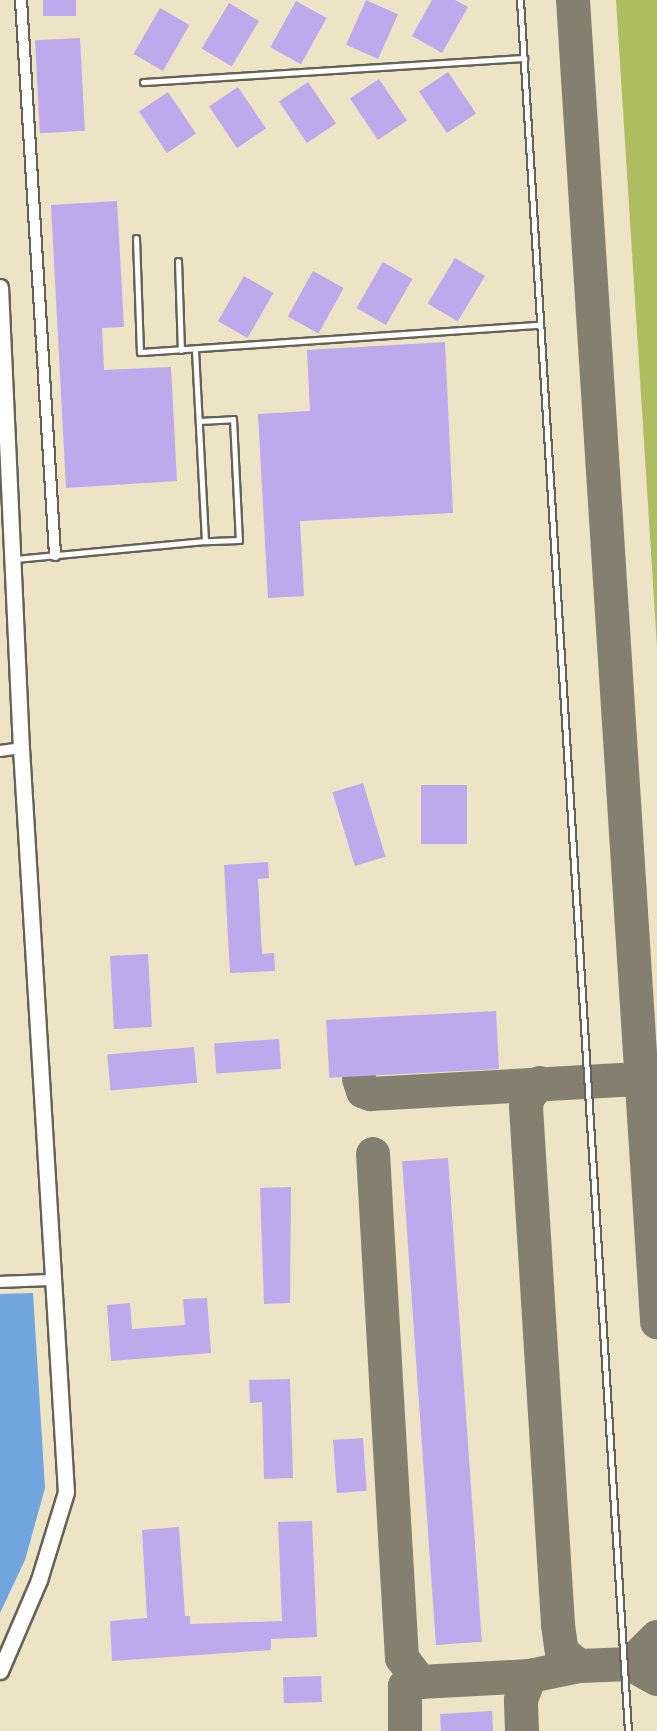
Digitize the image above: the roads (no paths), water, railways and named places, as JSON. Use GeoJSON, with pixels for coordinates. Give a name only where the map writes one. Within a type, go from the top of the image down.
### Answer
{"type":"FeatureCollection","features":[{"type":"Feature","properties":{"kind":"street"},"geometry":{"type":"LineString","coordinates":[[21,0],[55,555]]}},
{"type":"Feature","properties":{"kind":"street"},"geometry":{"type":"LineString","coordinates":[[0,287],[7,559],[21,748],[66,1492],[39,1580],[0,1671]]}},
{"type":"Feature","properties":{"kind":"street"},"geometry":{"type":"LineString","coordinates":[[0,751],[21,748]]}},
{"type":"Feature","properties":{"kind":"street"},"geometry":{"type":"LineString","coordinates":[[0,1282],[52,1280]]}},
{"type":"Feature","properties":{"kind":"lane"},"geometry":{"type":"LineString","coordinates":[[520,0],[628,1731]]}},
{"type":"Feature","properties":{"kind":"lane"},"geometry":{"type":"LineString","coordinates":[[143,82],[524,58]]}},
{"type":"Feature","properties":{"kind":"lane"},"geometry":{"type":"LineString","coordinates":[[136,238],[140,352],[540,325]]}},
{"type":"Feature","properties":{"kind":"lane"},"geometry":{"type":"LineString","coordinates":[[178,261],[181,350]]}},
{"type":"Feature","properties":{"kind":"lane"},"geometry":{"type":"LineString","coordinates":[[195,350],[205,541]]}},
{"type":"Feature","properties":{"kind":"lane"},"geometry":{"type":"LineString","coordinates":[[7,559],[239,540],[232,420],[199,421]]}},
{"type":"Feature","properties":{"kind":"water"},"geometry":{"type":"Polygon","coordinates":[[[33,1293],[45,1488],[25,1560],[0,1613],[0,1294],[33,1293]]]}}]}
